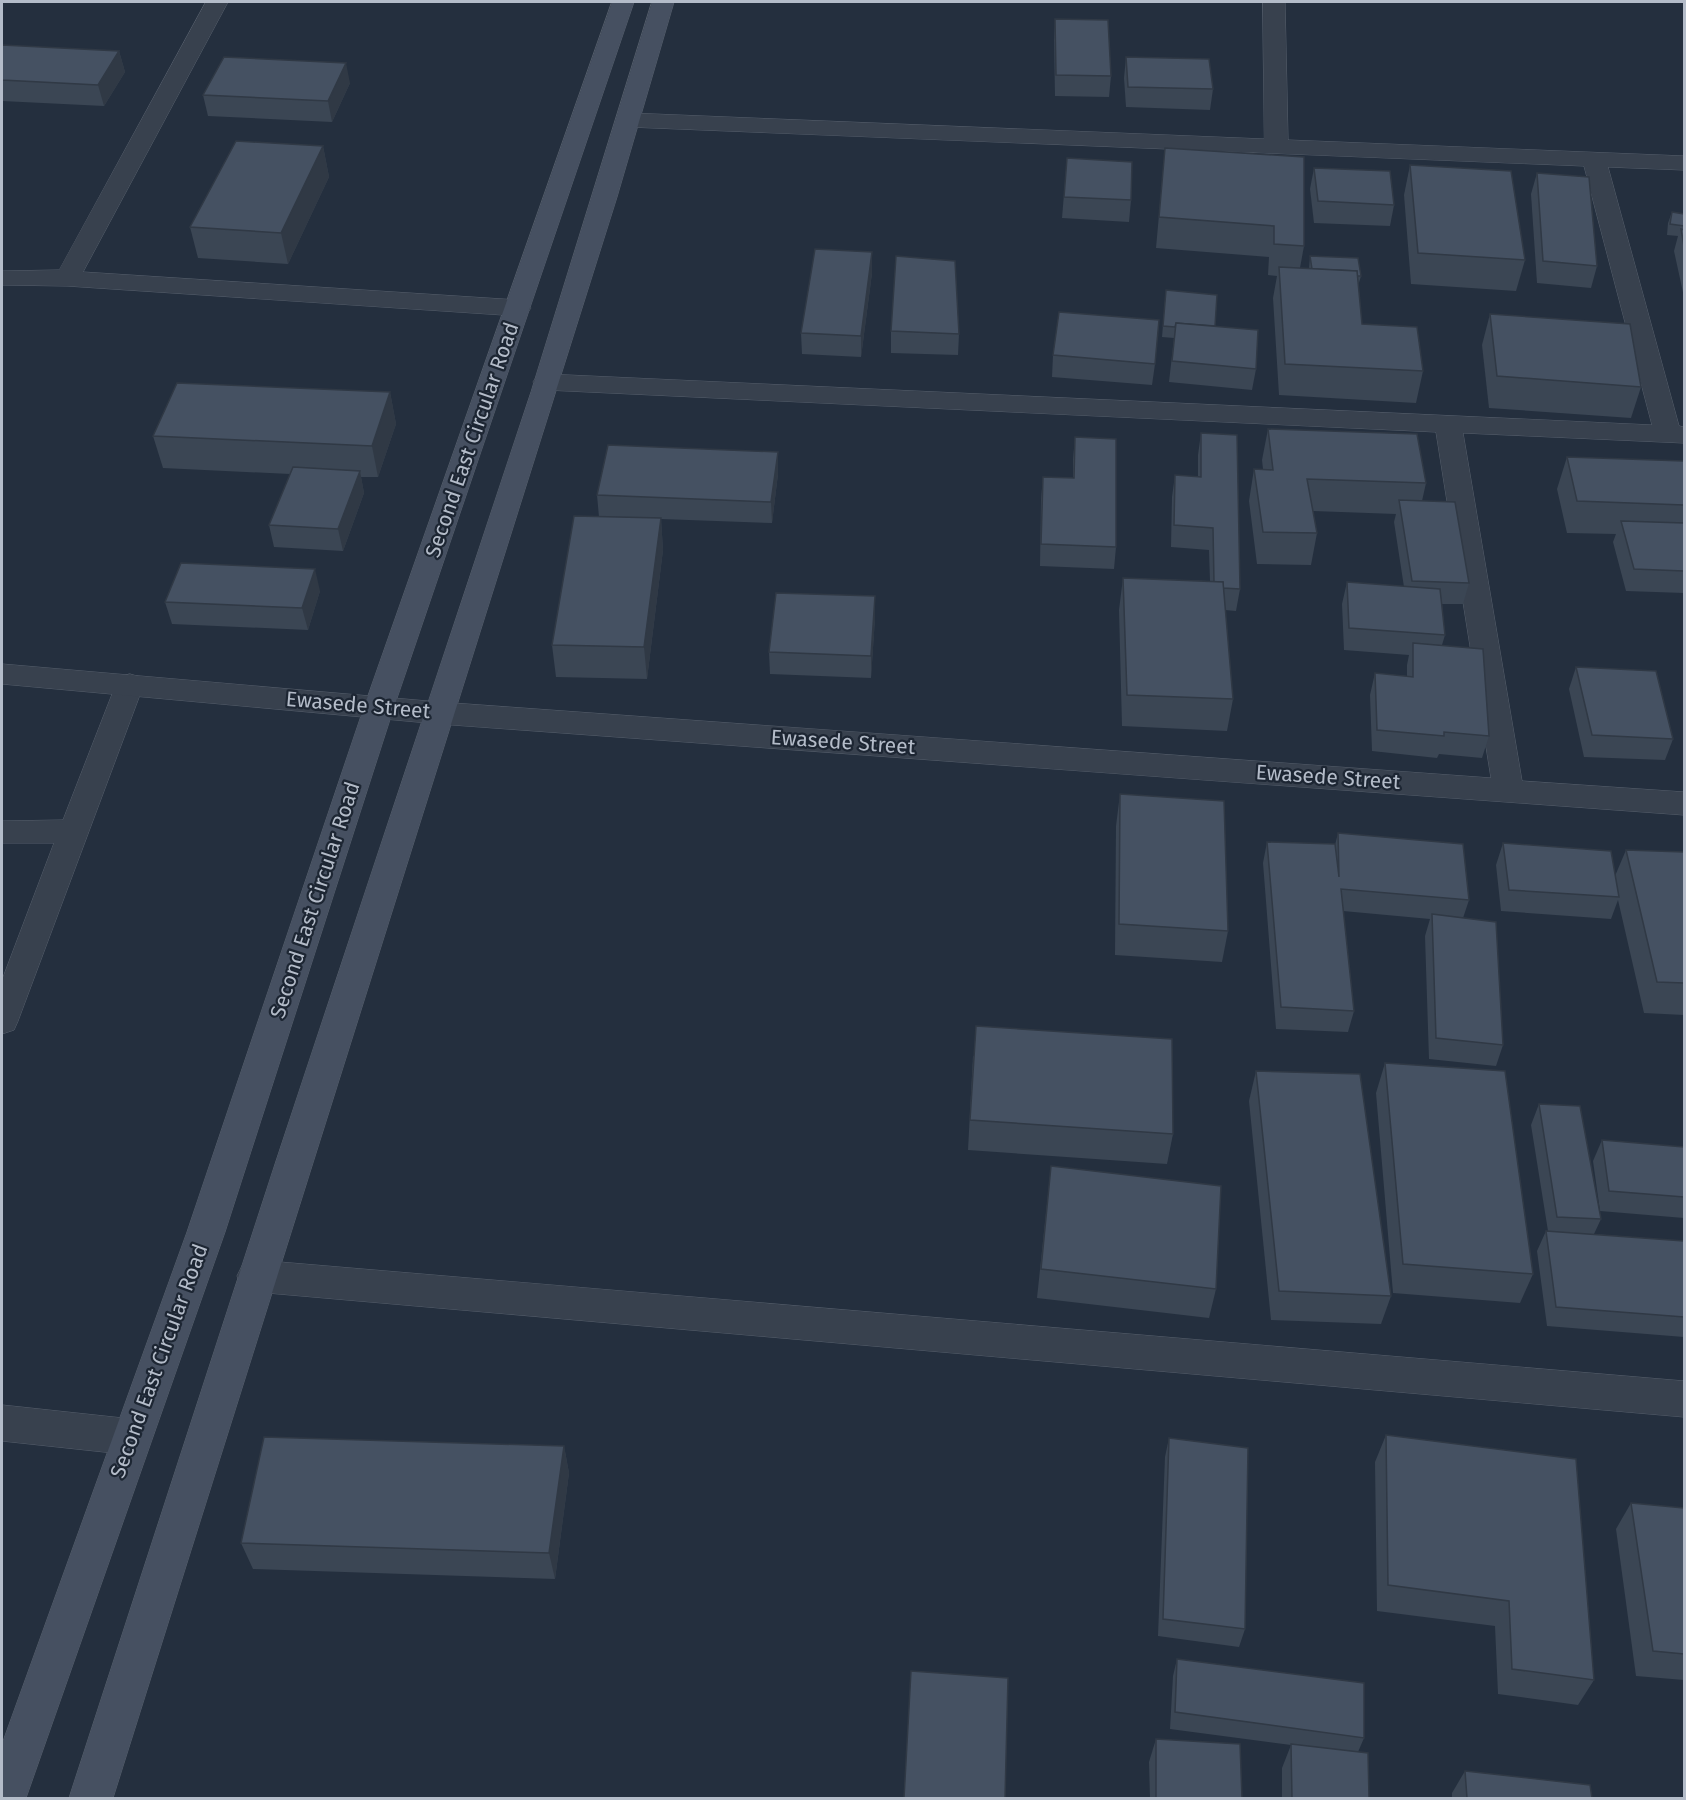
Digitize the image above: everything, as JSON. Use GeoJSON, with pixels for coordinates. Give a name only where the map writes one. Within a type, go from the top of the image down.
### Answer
{"type":"FeatureCollection","features":[{"type":"Feature","properties":{"kind":"main road","name":"Second East Circular Road"},"geometry":{"type":"LineString","coordinates":[[4,1798],[206,1232],[379,707],[623,2]]}},
{"type":"Feature","properties":{"kind":"main road"},"geometry":{"type":"LineString","coordinates":[[91,1798],[256,1276],[546,382],[629,120],[663,2]]}},
{"type":"Feature","properties":{"kind":"street"},"geometry":{"type":"LineString","coordinates":[[67,278],[217,2]]}},
{"type":"Feature","properties":{"kind":"street"},"geometry":{"type":"LineString","coordinates":[[1274,2],[1276,145]]}},
{"type":"Feature","properties":{"kind":"street"},"geometry":{"type":"LineString","coordinates":[[629,120],[1684,163]]}},
{"type":"Feature","properties":{"kind":"street"},"geometry":{"type":"LineString","coordinates":[[546,382],[1676,434],[1594,159]]}},
{"type":"Feature","properties":{"kind":"street"},"geometry":{"type":"LineString","coordinates":[[2,278],[67,278],[518,308]]}},
{"type":"Feature","properties":{"kind":"street"},"geometry":{"type":"LineString","coordinates":[[1448,422],[1508,789]]}},
{"type":"Feature","properties":{"kind":"street","name":"Ewasede Street"},"geometry":{"type":"LineString","coordinates":[[2,674],[439,713],[1508,789],[1684,804]]}},
{"type":"Feature","properties":{"kind":"street"},"geometry":{"type":"LineString","coordinates":[[256,1276],[1684,1400]]}},
{"type":"Feature","properties":{"kind":"street"},"geometry":{"type":"LineString","coordinates":[[2,1423],[132,1437]]}},
{"type":"Feature","properties":{"kind":"lane"},"geometry":{"type":"LineString","coordinates":[[2,1021],[130,684]]}},
{"type":"Feature","properties":{"kind":"lane"},"geometry":{"type":"LineString","coordinates":[[2,832],[74,831]]}},
{"type":"Feature","properties":{"kind":"building"},"geometry":{"type":"Polygon","coordinates":[[[1055,19],[1108,20],[1111,76],[1056,75],[1055,19]]]}},
{"type":"Feature","properties":{"kind":"building"},"geometry":{"type":"Polygon","coordinates":[[[2,45],[119,51],[98,85],[2,80],[2,45]]]}},
{"type":"Feature","properties":{"kind":"building"},"geometry":{"type":"Polygon","coordinates":[[[224,57],[346,63],[328,101],[203,95],[224,57]]]}},
{"type":"Feature","properties":{"kind":"building"},"geometry":{"type":"Polygon","coordinates":[[[1126,57],[1209,59],[1213,89],[1128,87],[1126,57]]]}},
{"type":"Feature","properties":{"kind":"building"},"geometry":{"type":"Polygon","coordinates":[[[236,141],[323,146],[281,233],[190,227],[236,141]]]}},
{"type":"Feature","properties":{"kind":"building"},"geometry":{"type":"Polygon","coordinates":[[[1165,148],[1304,157],[1304,246],[1274,244],[1274,226],[1159,217],[1165,148]]]}},
{"type":"Feature","properties":{"kind":"building"},"geometry":{"type":"Polygon","coordinates":[[[1067,158],[1132,162],[1131,200],[1064,197],[1067,158]]]}},
{"type":"Feature","properties":{"kind":"building"},"geometry":{"type":"Polygon","coordinates":[[[1410,165],[1511,171],[1525,260],[1418,253],[1410,165]]]}},
{"type":"Feature","properties":{"kind":"building"},"geometry":{"type":"Polygon","coordinates":[[[1314,168],[1390,171],[1394,205],[1318,201],[1314,168]]]}},
{"type":"Feature","properties":{"kind":"building"},"geometry":{"type":"Polygon","coordinates":[[[1537,173],[1589,177],[1597,266],[1543,261],[1537,173]]]}},
{"type":"Feature","properties":{"kind":"building"},"geometry":{"type":"Polygon","coordinates":[[[1672,212],[1684,214],[1684,226],[1670,224],[1672,212]]]}},
{"type":"Feature","properties":{"kind":"building"},"geometry":{"type":"Polygon","coordinates":[[[1681,229],[1684,230],[1684,246],[1681,229]]]}},
{"type":"Feature","properties":{"kind":"building"},"geometry":{"type":"Polygon","coordinates":[[[815,249],[872,252],[861,336],[801,333],[815,249]]]}},
{"type":"Feature","properties":{"kind":"building"},"geometry":{"type":"Polygon","coordinates":[[[896,256],[955,261],[959,334],[891,331],[896,256]]]}},
{"type":"Feature","properties":{"kind":"building"},"geometry":{"type":"Polygon","coordinates":[[[1310,256],[1358,258],[1361,276],[1357,276],[1357,271],[1312,269],[1310,256]]]}},
{"type":"Feature","properties":{"kind":"building"},"geometry":{"type":"Polygon","coordinates":[[[1279,267],[1357,271],[1362,324],[1417,327],[1423,371],[1285,364],[1279,267]]]}},
{"type":"Feature","properties":{"kind":"building"},"geometry":{"type":"Polygon","coordinates":[[[1166,290],[1217,295],[1215,326],[1176,323],[1175,327],[1163,326],[1166,290]]]}},
{"type":"Feature","properties":{"kind":"building"},"geometry":{"type":"Polygon","coordinates":[[[1059,312],[1159,320],[1155,364],[1053,355],[1059,312]]]}},
{"type":"Feature","properties":{"kind":"building"},"geometry":{"type":"Polygon","coordinates":[[[1490,314],[1630,324],[1641,387],[1497,376],[1490,314]]]}},
{"type":"Feature","properties":{"kind":"building"},"geometry":{"type":"Polygon","coordinates":[[[1176,323],[1258,330],[1256,369],[1172,361],[1176,323]]]}},
{"type":"Feature","properties":{"kind":"building"},"geometry":{"type":"Polygon","coordinates":[[[177,383],[390,392],[372,446],[153,436],[177,383]]]}},
{"type":"Feature","properties":{"kind":"building"},"geometry":{"type":"Polygon","coordinates":[[[1268,429],[1417,434],[1426,483],[1307,479],[1317,533],[1263,532],[1254,469],[1273,470],[1268,429]]]}},
{"type":"Feature","properties":{"kind":"building"},"geometry":{"type":"Polygon","coordinates":[[[1201,433],[1237,435],[1240,589],[1223,588],[1223,582],[1214,582],[1213,528],[1174,525],[1175,475],[1201,477],[1201,433]]]}},
{"type":"Feature","properties":{"kind":"building"},"geometry":{"type":"Polygon","coordinates":[[[1075,437],[1116,439],[1116,547],[1041,544],[1043,477],[1074,478],[1075,437]]]}},
{"type":"Feature","properties":{"kind":"building"},"geometry":{"type":"Polygon","coordinates":[[[608,445],[778,452],[771,502],[597,495],[608,445]]]}},
{"type":"Feature","properties":{"kind":"building"},"geometry":{"type":"Polygon","coordinates":[[[1567,457],[1684,461],[1684,505],[1577,501],[1567,457]]]}},
{"type":"Feature","properties":{"kind":"building"},"geometry":{"type":"Polygon","coordinates":[[[293,467],[360,471],[338,529],[269,525],[293,467]]]}},
{"type":"Feature","properties":{"kind":"building"},"geometry":{"type":"Polygon","coordinates":[[[1399,500],[1455,502],[1469,583],[1412,581],[1399,500]]]}},
{"type":"Feature","properties":{"kind":"building"},"geometry":{"type":"Polygon","coordinates":[[[574,516],[661,518],[644,647],[552,645],[574,516]]]}},
{"type":"Feature","properties":{"kind":"building"},"geometry":{"type":"Polygon","coordinates":[[[1621,521],[1684,523],[1684,571],[1634,569],[1621,521]]]}},
{"type":"Feature","properties":{"kind":"building"},"geometry":{"type":"Polygon","coordinates":[[[181,563],[315,569],[302,608],[165,602],[181,563]]]}},
{"type":"Feature","properties":{"kind":"building"},"geometry":{"type":"Polygon","coordinates":[[[1123,578],[1223,582],[1233,699],[1127,695],[1123,578]]]}},
{"type":"Feature","properties":{"kind":"building"},"geometry":{"type":"Polygon","coordinates":[[[1347,582],[1440,589],[1445,635],[1349,628],[1347,582]]]}},
{"type":"Feature","properties":{"kind":"building"},"geometry":{"type":"Polygon","coordinates":[[[776,593],[875,596],[871,656],[769,652],[776,593]]]}},
{"type":"Feature","properties":{"kind":"building"},"geometry":{"type":"Polygon","coordinates":[[[1413,643],[1483,649],[1489,736],[1444,732],[1444,736],[1377,730],[1375,673],[1413,677],[1413,643]]]}},
{"type":"Feature","properties":{"kind":"building"},"geometry":{"type":"Polygon","coordinates":[[[1576,667],[1656,671],[1673,739],[1592,735],[1576,667]]]}},
{"type":"Feature","properties":{"kind":"building"},"geometry":{"type":"Polygon","coordinates":[[[1120,794],[1224,801],[1228,931],[1119,924],[1120,794]]]}},
{"type":"Feature","properties":{"kind":"building"},"geometry":{"type":"Polygon","coordinates":[[[1338,833],[1463,844],[1469,900],[1341,889],[1354,1011],[1281,1007],[1267,842],[1335,844],[1339,877],[1338,833]]]}},
{"type":"Feature","properties":{"kind":"building"},"geometry":{"type":"Polygon","coordinates":[[[1503,843],[1611,851],[1619,897],[1509,890],[1503,843]]]}},
{"type":"Feature","properties":{"kind":"building"},"geometry":{"type":"Polygon","coordinates":[[[1626,850],[1684,852],[1684,983],[1657,982],[1626,850]]]}},
{"type":"Feature","properties":{"kind":"building"},"geometry":{"type":"Polygon","coordinates":[[[1432,914],[1496,922],[1503,1045],[1436,1038],[1432,914]]]}},
{"type":"Feature","properties":{"kind":"building"},"geometry":{"type":"Polygon","coordinates":[[[976,1026],[1172,1039],[1173,1134],[970,1120],[976,1026]]]}},
{"type":"Feature","properties":{"kind":"building"},"geometry":{"type":"Polygon","coordinates":[[[1385,1063],[1505,1071],[1533,1274],[1403,1264],[1385,1063]]]}},
{"type":"Feature","properties":{"kind":"building"},"geometry":{"type":"Polygon","coordinates":[[[1256,1071],[1360,1074],[1391,1296],[1279,1291],[1256,1071]]]}},
{"type":"Feature","properties":{"kind":"building"},"geometry":{"type":"Polygon","coordinates":[[[1539,1104],[1580,1106],[1601,1219],[1557,1217],[1539,1104]]]}},
{"type":"Feature","properties":{"kind":"building"},"geometry":{"type":"Polygon","coordinates":[[[1602,1140],[1684,1147],[1684,1197],[1609,1191],[1602,1140]]]}},
{"type":"Feature","properties":{"kind":"building"},"geometry":{"type":"Polygon","coordinates":[[[1051,1166],[1221,1186],[1216,1289],[1041,1269],[1051,1166]]]}},
{"type":"Feature","properties":{"kind":"building"},"geometry":{"type":"Polygon","coordinates":[[[1546,1231],[1684,1241],[1684,1317],[1556,1307],[1546,1231]]]}},
{"type":"Feature","properties":{"kind":"building"},"geometry":{"type":"Polygon","coordinates":[[[1386,1435],[1576,1459],[1594,1680],[1512,1669],[1509,1601],[1388,1585],[1386,1435]]]}},
{"type":"Feature","properties":{"kind":"building"},"geometry":{"type":"Polygon","coordinates":[[[264,1437],[564,1446],[549,1553],[241,1543],[264,1437]]]}},
{"type":"Feature","properties":{"kind":"building"},"geometry":{"type":"Polygon","coordinates":[[[1169,1438],[1248,1448],[1245,1629],[1163,1619],[1169,1438]]]}},
{"type":"Feature","properties":{"kind":"building"},"geometry":{"type":"Polygon","coordinates":[[[1631,1503],[1684,1508],[1684,1654],[1653,1651],[1631,1503]]]}},
{"type":"Feature","properties":{"kind":"building"},"geometry":{"type":"Polygon","coordinates":[[[1177,1659],[1364,1683],[1364,1738],[1175,1712],[1177,1659]]]}},
{"type":"Feature","properties":{"kind":"building"},"geometry":{"type":"Polygon","coordinates":[[[911,1671],[1008,1678],[1005,1798],[904,1798],[911,1671]]]}},
{"type":"Feature","properties":{"kind":"building"},"geometry":{"type":"Polygon","coordinates":[[[1156,1739],[1240,1744],[1242,1798],[1156,1798],[1156,1739]]]}},
{"type":"Feature","properties":{"kind":"building"},"geometry":{"type":"Polygon","coordinates":[[[1291,1744],[1368,1753],[1369,1798],[1292,1798],[1291,1744]]]}},
{"type":"Feature","properties":{"kind":"building"},"geometry":{"type":"Polygon","coordinates":[[[1465,1771],[1590,1785],[1592,1798],[1467,1798],[1465,1771]]]}}]}
